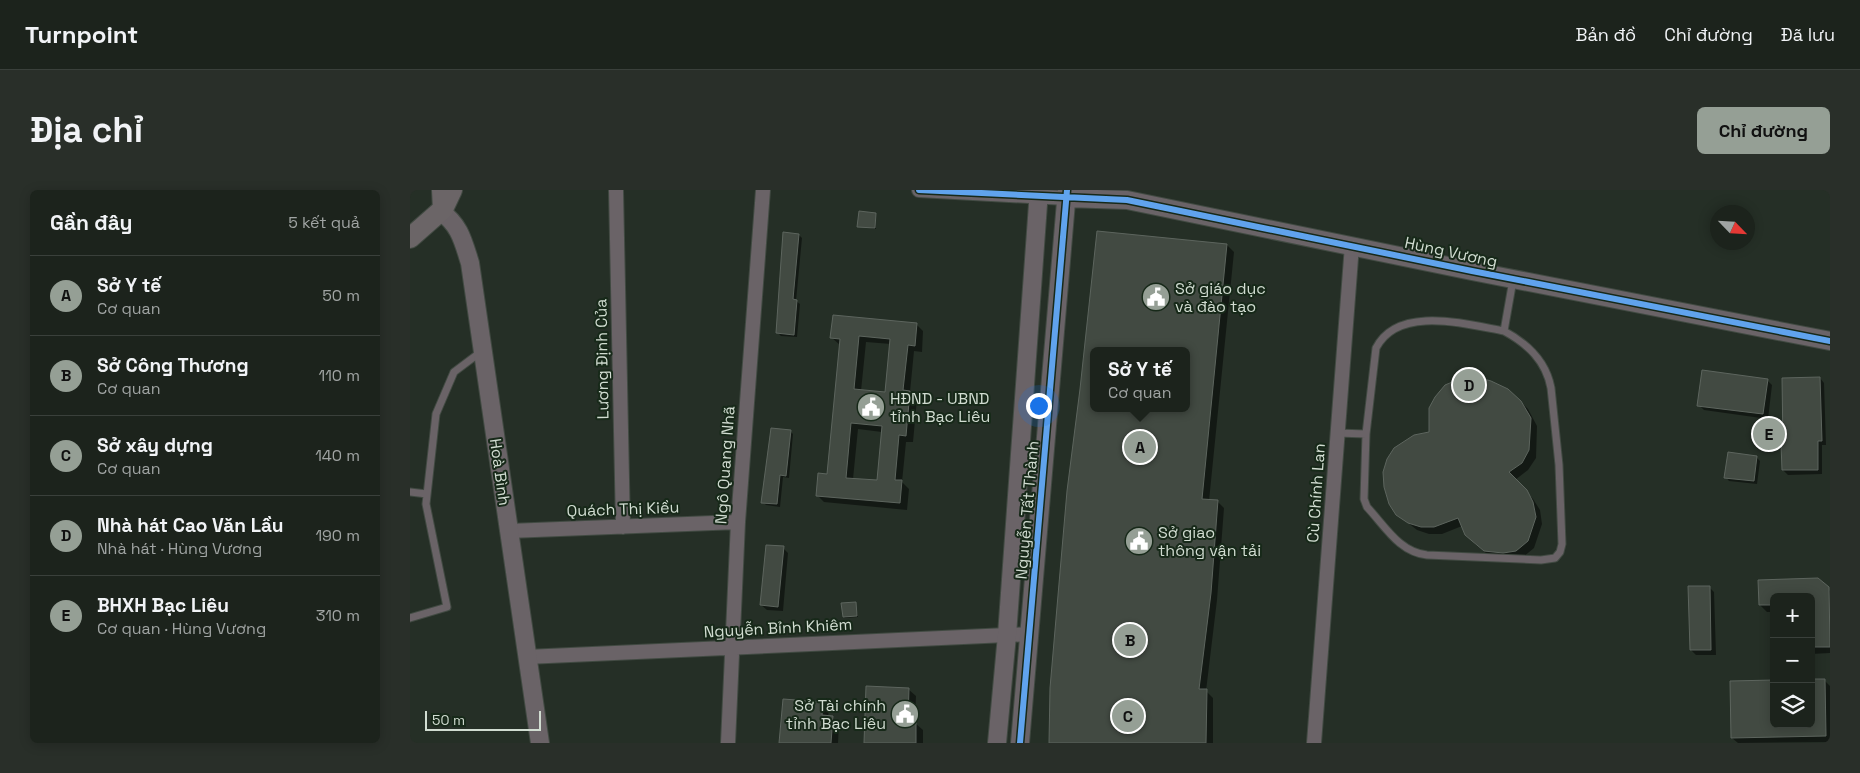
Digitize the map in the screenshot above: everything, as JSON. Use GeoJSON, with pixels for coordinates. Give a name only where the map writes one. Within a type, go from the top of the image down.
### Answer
{"type":"FeatureCollection","features":[{"type":"Feature","properties":{"kind":"main road"},"geometry":{"type":"LineString","coordinates":[[410,238],[452,190]]}},
{"type":"Feature","properties":{"kind":"street","name":"Lương Định Của"},"geometry":{"type":"LineString","coordinates":[[616,190],[623,528]]}},
{"type":"Feature","properties":{"kind":"street","name":"Ngô Quang Nhã"},"geometry":{"type":"LineString","coordinates":[[728,743],[734,647],[738,522],[763,190]]}},
{"type":"Feature","properties":{"kind":"street"},"geometry":{"type":"LineString","coordinates":[[920,190],[1066,194]]}},
{"type":"Feature","properties":{"kind":"street","name":"Nguyễn Tất Thành"},"geometry":{"type":"LineString","coordinates":[[997,743],[1007,635],[1039,193]]}},
{"type":"Feature","properties":{"kind":"street","name":"Nguyễn Tất Thành"},"geometry":{"type":"LineString","coordinates":[[1020,743],[1031,634],[1066,194]]}},
{"type":"Feature","properties":{"kind":"street","name":"Hùng Vương"},"geometry":{"type":"LineString","coordinates":[[1066,194],[1127,200],[1513,279],[1830,341]]}},
{"type":"Feature","properties":{"kind":"street","name":"Hoà Bình"},"geometry":{"type":"LineString","coordinates":[[442,203],[460,230],[470,262],[540,743]]}},
{"type":"Feature","properties":{"kind":"street","name":"Cù Chính Lan"},"geometry":{"type":"LineString","coordinates":[[1314,743],[1352,245]]}},
{"type":"Feature","properties":{"kind":"street"},"geometry":{"type":"LineString","coordinates":[[1024,406],[1049,408]]}},
{"type":"Feature","properties":{"kind":"street","name":"Quách Thị Kiều"},"geometry":{"type":"LineString","coordinates":[[509,531],[738,522]]}},
{"type":"Feature","properties":{"kind":"street","name":"Nguyễn Bỉnh Khiêm"},"geometry":{"type":"LineString","coordinates":[[526,656],[1031,634]]}},
{"type":"Feature","properties":{"kind":"lane"},"geometry":{"type":"LineString","coordinates":[[1504,331],[1513,279]]}},
{"type":"Feature","properties":{"kind":"lane"},"geometry":{"type":"LineString","coordinates":[[1417,321],[1463,324],[1504,331],[1529,348],[1548,373],[1562,520],[1560,552],[1555,558],[1541,560],[1427,555],[1415,553],[1403,547],[1367,507],[1364,499],[1366,434],[1376,348],[1388,332],[1401,324],[1417,321]]}},
{"type":"Feature","properties":{"kind":"lane"},"geometry":{"type":"LineString","coordinates":[[410,618],[447,607],[434,551],[426,504],[436,414],[454,372],[483,351]]}},
{"type":"Feature","properties":{"kind":"lane"},"geometry":{"type":"LineString","coordinates":[[1338,432],[1366,434]]}},
{"type":"Feature","properties":{"kind":"lane"},"geometry":{"type":"LineString","coordinates":[[410,492],[427,494]]}},
{"type":"Feature","properties":{"kind":"building"},"geometry":{"type":"Polygon","coordinates":[[[859,211],[876,213],[875,228],[857,227],[859,211]]]}},
{"type":"Feature","properties":{"kind":"building"},"geometry":{"type":"Polygon","coordinates":[[[1097,231],[1227,244],[1202,499],[1218,500],[1211,593],[1199,689],[1207,689],[1206,743],[1049,743],[1050,688],[1067,491],[1097,231]]]}},
{"type":"Feature","properties":{"kind":"building"},"geometry":{"type":"Polygon","coordinates":[[[783,232],[799,234],[793,299],[797,300],[794,335],[776,333],[783,232]]]}},
{"type":"Feature","properties":{"kind":"building","name":"HĐND - UBND tỉnh Bạc Liêu"},"geometry":{"type":"Polygon","coordinates":[[[833,315],[917,323],[915,346],[908,345],[903,390],[910,391],[906,436],[899,435],[895,480],[902,480],[900,503],[816,496],[818,473],[827,474],[840,339],[830,338],[833,315]],[[859,336],[854,389],[885,392],[890,339],[859,336]],[[851,423],[846,478],[877,480],[882,426],[851,423]]]}},
{"type":"Feature","properties":{"kind":"building"},"geometry":{"type":"Polygon","coordinates":[[[1702,370],[1768,379],[1763,414],[1697,406],[1702,370]]]}},
{"type":"Feature","properties":{"kind":"building"},"geometry":{"type":"Polygon","coordinates":[[[1477,377],[1508,389],[1521,401],[1531,418],[1529,450],[1522,463],[1509,472],[1527,490],[1533,502],[1536,517],[1528,541],[1516,551],[1503,553],[1484,551],[1465,535],[1458,518],[1434,527],[1421,527],[1408,523],[1396,515],[1389,504],[1384,487],[1383,472],[1387,459],[1394,448],[1414,435],[1429,432],[1429,408],[1445,385],[1462,378],[1477,377]]]}},
{"type":"Feature","properties":{"kind":"building"},"geometry":{"type":"Polygon","coordinates":[[[1820,377],[1822,441],[1818,441],[1818,470],[1782,470],[1782,378],[1820,377]]]}},
{"type":"Feature","properties":{"kind":"building"},"geometry":{"type":"Polygon","coordinates":[[[771,428],[791,430],[786,476],[780,475],[777,504],[761,503],[771,428]]]}},
{"type":"Feature","properties":{"kind":"building"},"geometry":{"type":"Polygon","coordinates":[[[1728,452],[1757,456],[1754,481],[1724,478],[1728,452]]]}},
{"type":"Feature","properties":{"kind":"building"},"geometry":{"type":"Polygon","coordinates":[[[766,545],[784,546],[778,607],[760,605],[766,545]]]}},
{"type":"Feature","properties":{"kind":"building"},"geometry":{"type":"Polygon","coordinates":[[[1818,578],[1829,587],[1830,647],[1815,647],[1815,593],[1770,593],[1770,605],[1759,605],[1758,580],[1818,578]]]}},
{"type":"Feature","properties":{"kind":"building"},"geometry":{"type":"Polygon","coordinates":[[[1688,586],[1710,586],[1711,650],[1690,650],[1688,586]]]}},
{"type":"Feature","properties":{"kind":"building"},"geometry":{"type":"Polygon","coordinates":[[[856,602],[857,616],[843,617],[841,603],[856,602]]]}},
{"type":"Feature","properties":{"kind":"building"},"geometry":{"type":"Polygon","coordinates":[[[1815,679],[1825,679],[1826,736],[1731,738],[1730,681],[1770,680],[1770,728],[1815,728],[1815,679]]]}},
{"type":"Feature","properties":{"kind":"building"},"geometry":{"type":"Polygon","coordinates":[[[866,686],[909,688],[908,721],[916,722],[916,743],[864,743],[866,686]]]}},
{"type":"Feature","properties":{"kind":"building"},"geometry":{"type":"Polygon","coordinates":[[[783,699],[823,702],[822,715],[833,716],[831,743],[779,743],[783,699]]]}},
{"type":"Feature","properties":{"kind":"cycle path"},"geometry":{"type":"LineString","coordinates":[[919,190],[1127,200],[1472,271],[1830,341]]}},
{"type":"Feature","properties":{"kind":"cycle path"},"geometry":{"type":"LineString","coordinates":[[1020,743],[1067,190]]}},
{"type":"Feature","properties":{"kind":"place","name":"Sở giáo dục và đào tạo"},"geometry":{"type":"Point","coordinates":[1156,297]}},
{"type":"Feature","properties":{"kind":"place","name":"Nhà hát Cao Văn Lầu"},"geometry":{"type":"Point","coordinates":[1469,385]}},
{"type":"Feature","properties":{"kind":"place","name":"HĐND - UBND tỉnh Bạc Liêu"},"geometry":{"type":"Point","coordinates":[871,407]}},
{"type":"Feature","properties":{"kind":"place","name":"BHXH Bạc Liêu"},"geometry":{"type":"Point","coordinates":[1769,434]}},
{"type":"Feature","properties":{"kind":"place","name":"Sở Y tế"},"geometry":{"type":"Point","coordinates":[1140,447]}},
{"type":"Feature","properties":{"kind":"place","name":"Sở giao thông vận tải"},"geometry":{"type":"Point","coordinates":[1139,541]}},
{"type":"Feature","properties":{"kind":"place","name":"Sở Công Thương"},"geometry":{"type":"Point","coordinates":[1130,640]}},
{"type":"Feature","properties":{"kind":"place","name":"Sở Tài chính tỉnh Bạc Liêu"},"geometry":{"type":"Point","coordinates":[905,714]}},
{"type":"Feature","properties":{"kind":"place","name":"Sở xây dựng"},"geometry":{"type":"Point","coordinates":[1128,716]}}]}
